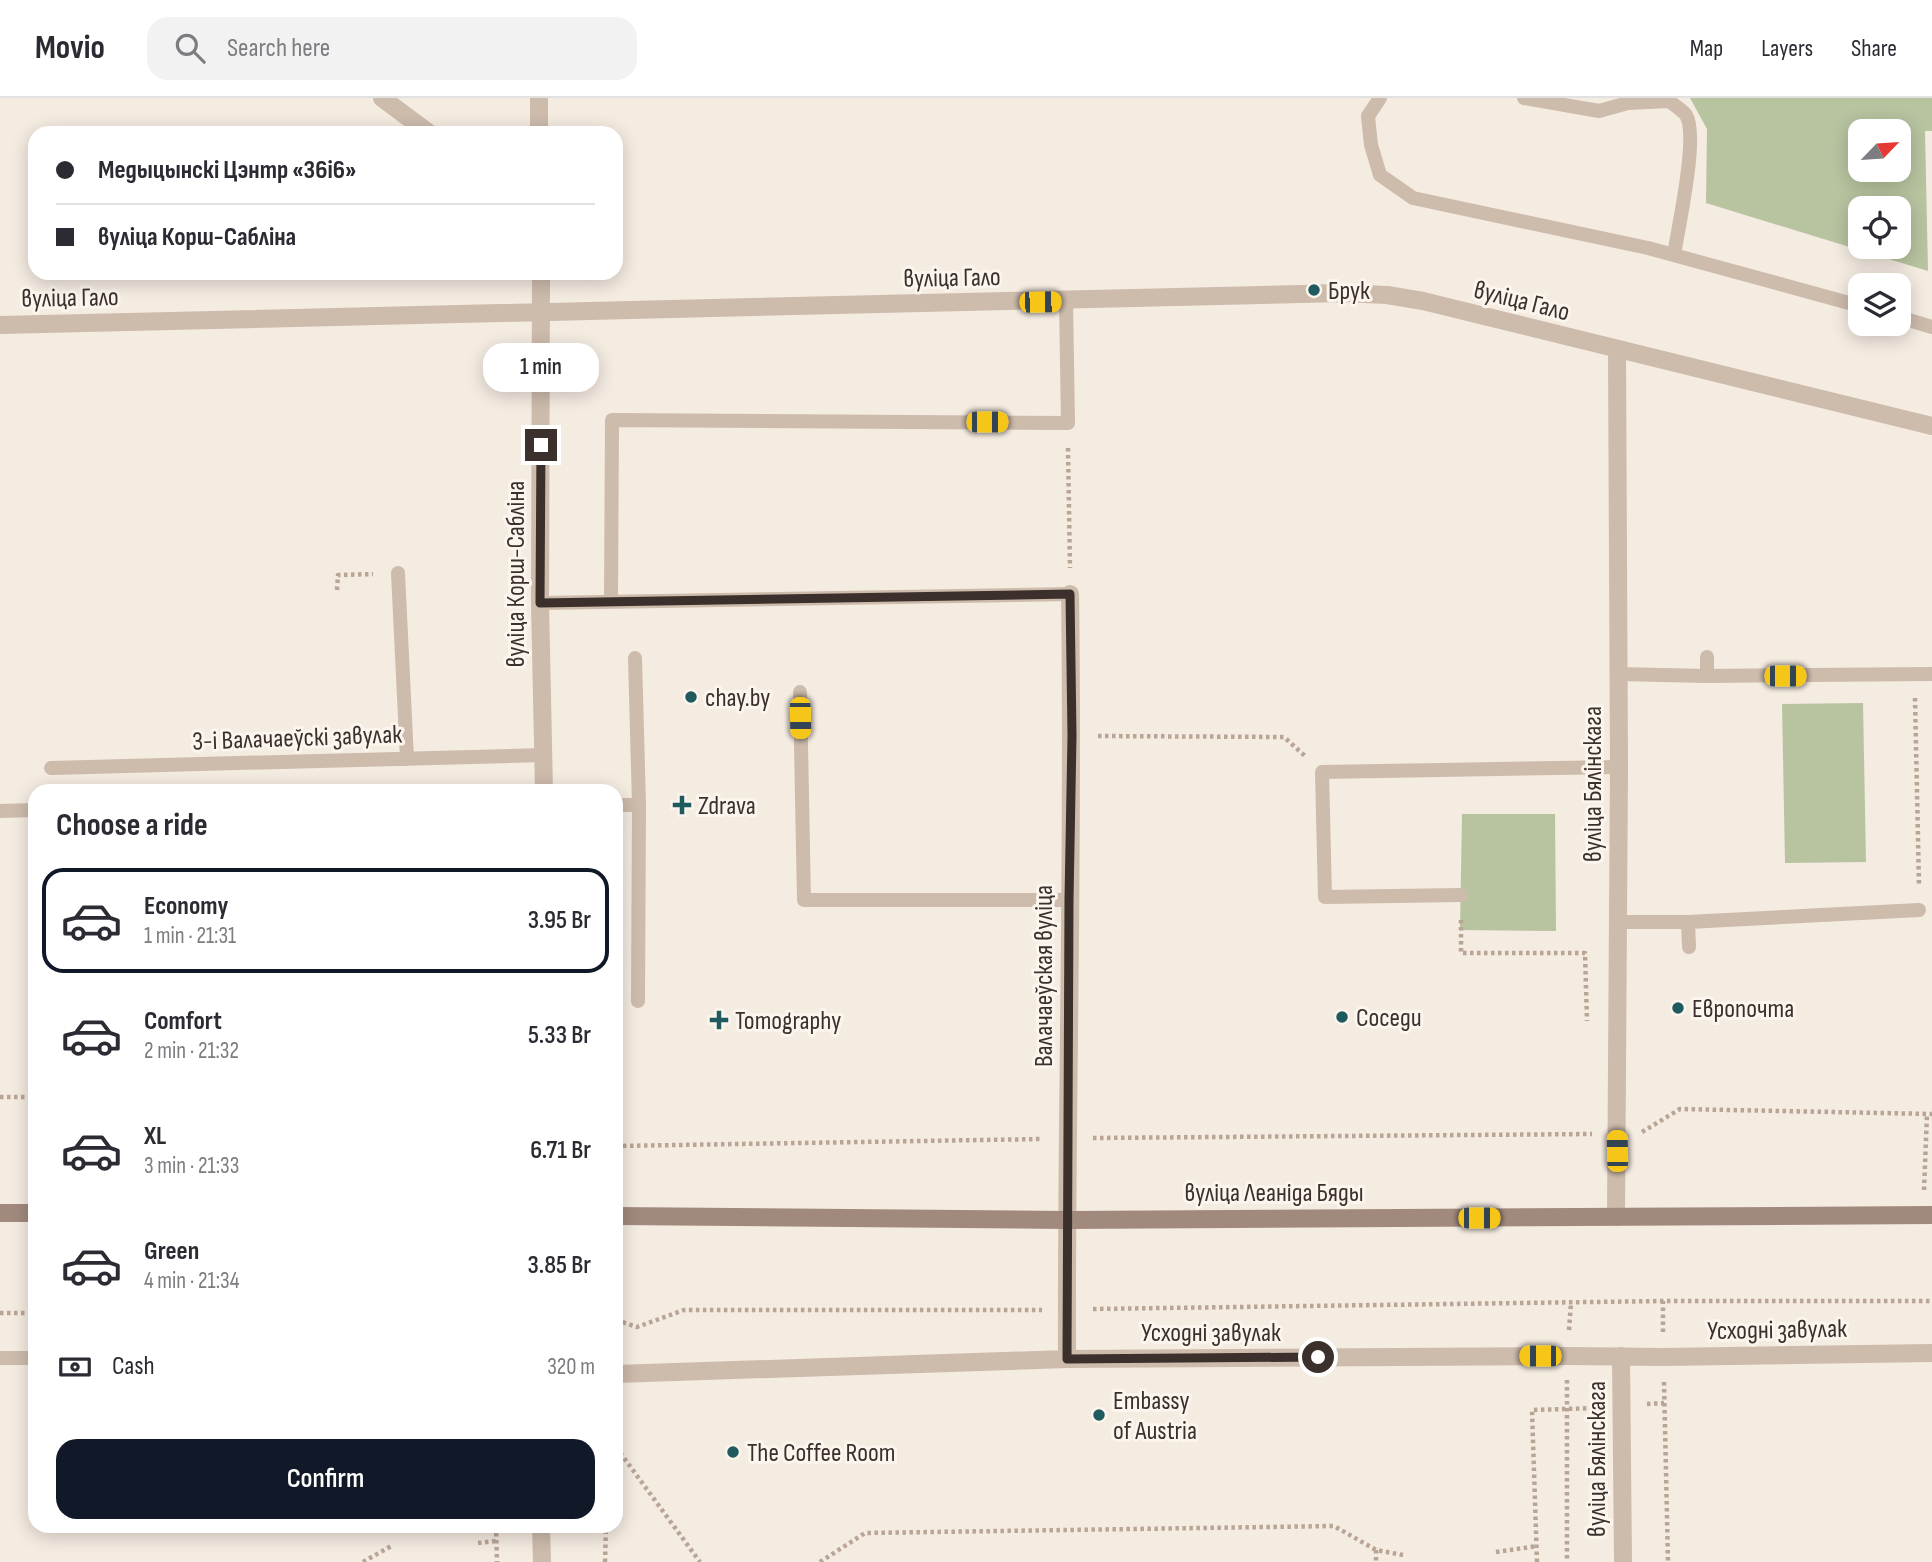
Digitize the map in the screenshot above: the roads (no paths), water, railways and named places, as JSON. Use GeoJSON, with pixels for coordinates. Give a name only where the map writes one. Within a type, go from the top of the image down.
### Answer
{"type":"FeatureCollection","features":[{"type":"Feature","properties":{"kind":"main road"},"geometry":{"type":"LineString","coordinates":[[0,1213],[28,1213]]}},
{"type":"Feature","properties":{"kind":"main road","name":"вуліца Леаніда Бяды"},"geometry":{"type":"LineString","coordinates":[[623,1216],[1068,1220],[1927,1215]]}},
{"type":"Feature","properties":{"kind":"street"},"geometry":{"type":"LineString","coordinates":[[382,98],[420,126]]}},
{"type":"Feature","properties":{"kind":"street"},"geometry":{"type":"LineString","coordinates":[[539,98],[539,126]]}},
{"type":"Feature","properties":{"kind":"street","name":"вуліца Корш-Сабліна"},"geometry":{"type":"LineString","coordinates":[[541,280],[540,603],[544,784]]}},
{"type":"Feature","properties":{"kind":"street","name":"вуліца Гало"},"geometry":{"type":"LineString","coordinates":[[0,325],[1341,293],[1387,295],[1423,301],[1932,426]]}},
{"type":"Feature","properties":{"kind":"street","name":"вуліца Бялінскага"},"geometry":{"type":"LineString","coordinates":[[1616,1217],[1619,767],[1617,350]]}},
{"type":"Feature","properties":{"kind":"street","name":"Валачаеўская вуліца"},"geometry":{"type":"LineString","coordinates":[[1067,1359],[1072,736],[1070,594]]}},
{"type":"Feature","properties":{"kind":"street","name":"Усходні завулак"},"geometry":{"type":"LineString","coordinates":[[623,1374],[1067,1359],[1663,1357],[1932,1353]]}},
{"type":"Feature","properties":{"kind":"street","name":"вуліца Бялінскага"},"geometry":{"type":"LineString","coordinates":[[1621,1356],[1623,1562]]}},
{"type":"Feature","properties":{"kind":"street"},"geometry":{"type":"LineString","coordinates":[[541,1533],[542,1562]]}},
{"type":"Feature","properties":{"kind":"lane"},"geometry":{"type":"LineString","coordinates":[[1380,98],[1368,116],[1371,145],[1380,175],[1413,198],[1674,255],[1848,303]]}},
{"type":"Feature","properties":{"kind":"lane"},"geometry":{"type":"LineString","coordinates":[[1524,98],[1599,111],[1628,103],[1669,101],[1686,115],[1691,132],[1689,156],[1674,255]]}},
{"type":"Feature","properties":{"kind":"lane"},"geometry":{"type":"LineString","coordinates":[[611,602],[612,420],[1068,423],[1066,301]]}},
{"type":"Feature","properties":{"kind":"lane"},"geometry":{"type":"LineString","coordinates":[[1911,321],[1932,327]]}},
{"type":"Feature","properties":{"kind":"lane"},"geometry":{"type":"LineString","coordinates":[[398,573],[407,759]]}},
{"type":"Feature","properties":{"kind":"lane"},"geometry":{"type":"LineString","coordinates":[[540,603],[1070,594]]}},
{"type":"Feature","properties":{"kind":"lane"},"geometry":{"type":"LineString","coordinates":[[1707,657],[1707,676]]}},
{"type":"Feature","properties":{"kind":"lane"},"geometry":{"type":"LineString","coordinates":[[635,659],[639,805],[638,1001]]}},
{"type":"Feature","properties":{"kind":"lane"},"geometry":{"type":"LineString","coordinates":[[1617,674],[1932,674]]}},
{"type":"Feature","properties":{"kind":"lane"},"geometry":{"type":"LineString","coordinates":[[800,692],[804,900],[1069,900]]}},
{"type":"Feature","properties":{"kind":"lane","name":"3-і Валачаеўскі завулак"},"geometry":{"type":"LineString","coordinates":[[51,768],[544,755]]}},
{"type":"Feature","properties":{"kind":"lane"},"geometry":{"type":"LineString","coordinates":[[1461,895],[1325,897],[1322,772],[1619,767]]}},
{"type":"Feature","properties":{"kind":"lane"},"geometry":{"type":"LineString","coordinates":[[623,806],[639,805]]}},
{"type":"Feature","properties":{"kind":"lane"},"geometry":{"type":"LineString","coordinates":[[0,811],[28,810]]}},
{"type":"Feature","properties":{"kind":"lane"},"geometry":{"type":"LineString","coordinates":[[1618,922],[1688,922],[1919,910]]}},
{"type":"Feature","properties":{"kind":"lane"},"geometry":{"type":"LineString","coordinates":[[1688,922],[1689,947]]}},
{"type":"Feature","properties":{"kind":"lane"},"geometry":{"type":"LineString","coordinates":[[0,1358],[28,1358]]}},
{"type":"Feature","properties":{"kind":"place","name":"Брук"},"geometry":{"type":"Point","coordinates":[1314,290]}},
{"type":"Feature","properties":{"kind":"place","name":"chay.by"},"geometry":{"type":"Point","coordinates":[691,697]}},
{"type":"Feature","properties":{"kind":"place","name":"Zdrava"},"geometry":{"type":"Point","coordinates":[682,805]}},
{"type":"Feature","properties":{"kind":"place","name":"Европочта"},"geometry":{"type":"Point","coordinates":[1678,1008]}},
{"type":"Feature","properties":{"kind":"place","name":"Соседи"},"geometry":{"type":"Point","coordinates":[1342,1017]}},
{"type":"Feature","properties":{"kind":"place","name":"Tomography"},"geometry":{"type":"Point","coordinates":[719,1020]}},
{"type":"Feature","properties":{"kind":"place","name":"Embassy of Austria"},"geometry":{"type":"Point","coordinates":[1099,1415]}},
{"type":"Feature","properties":{"kind":"place","name":"The Coffee Room"},"geometry":{"type":"Point","coordinates":[733,1452]}}]}
